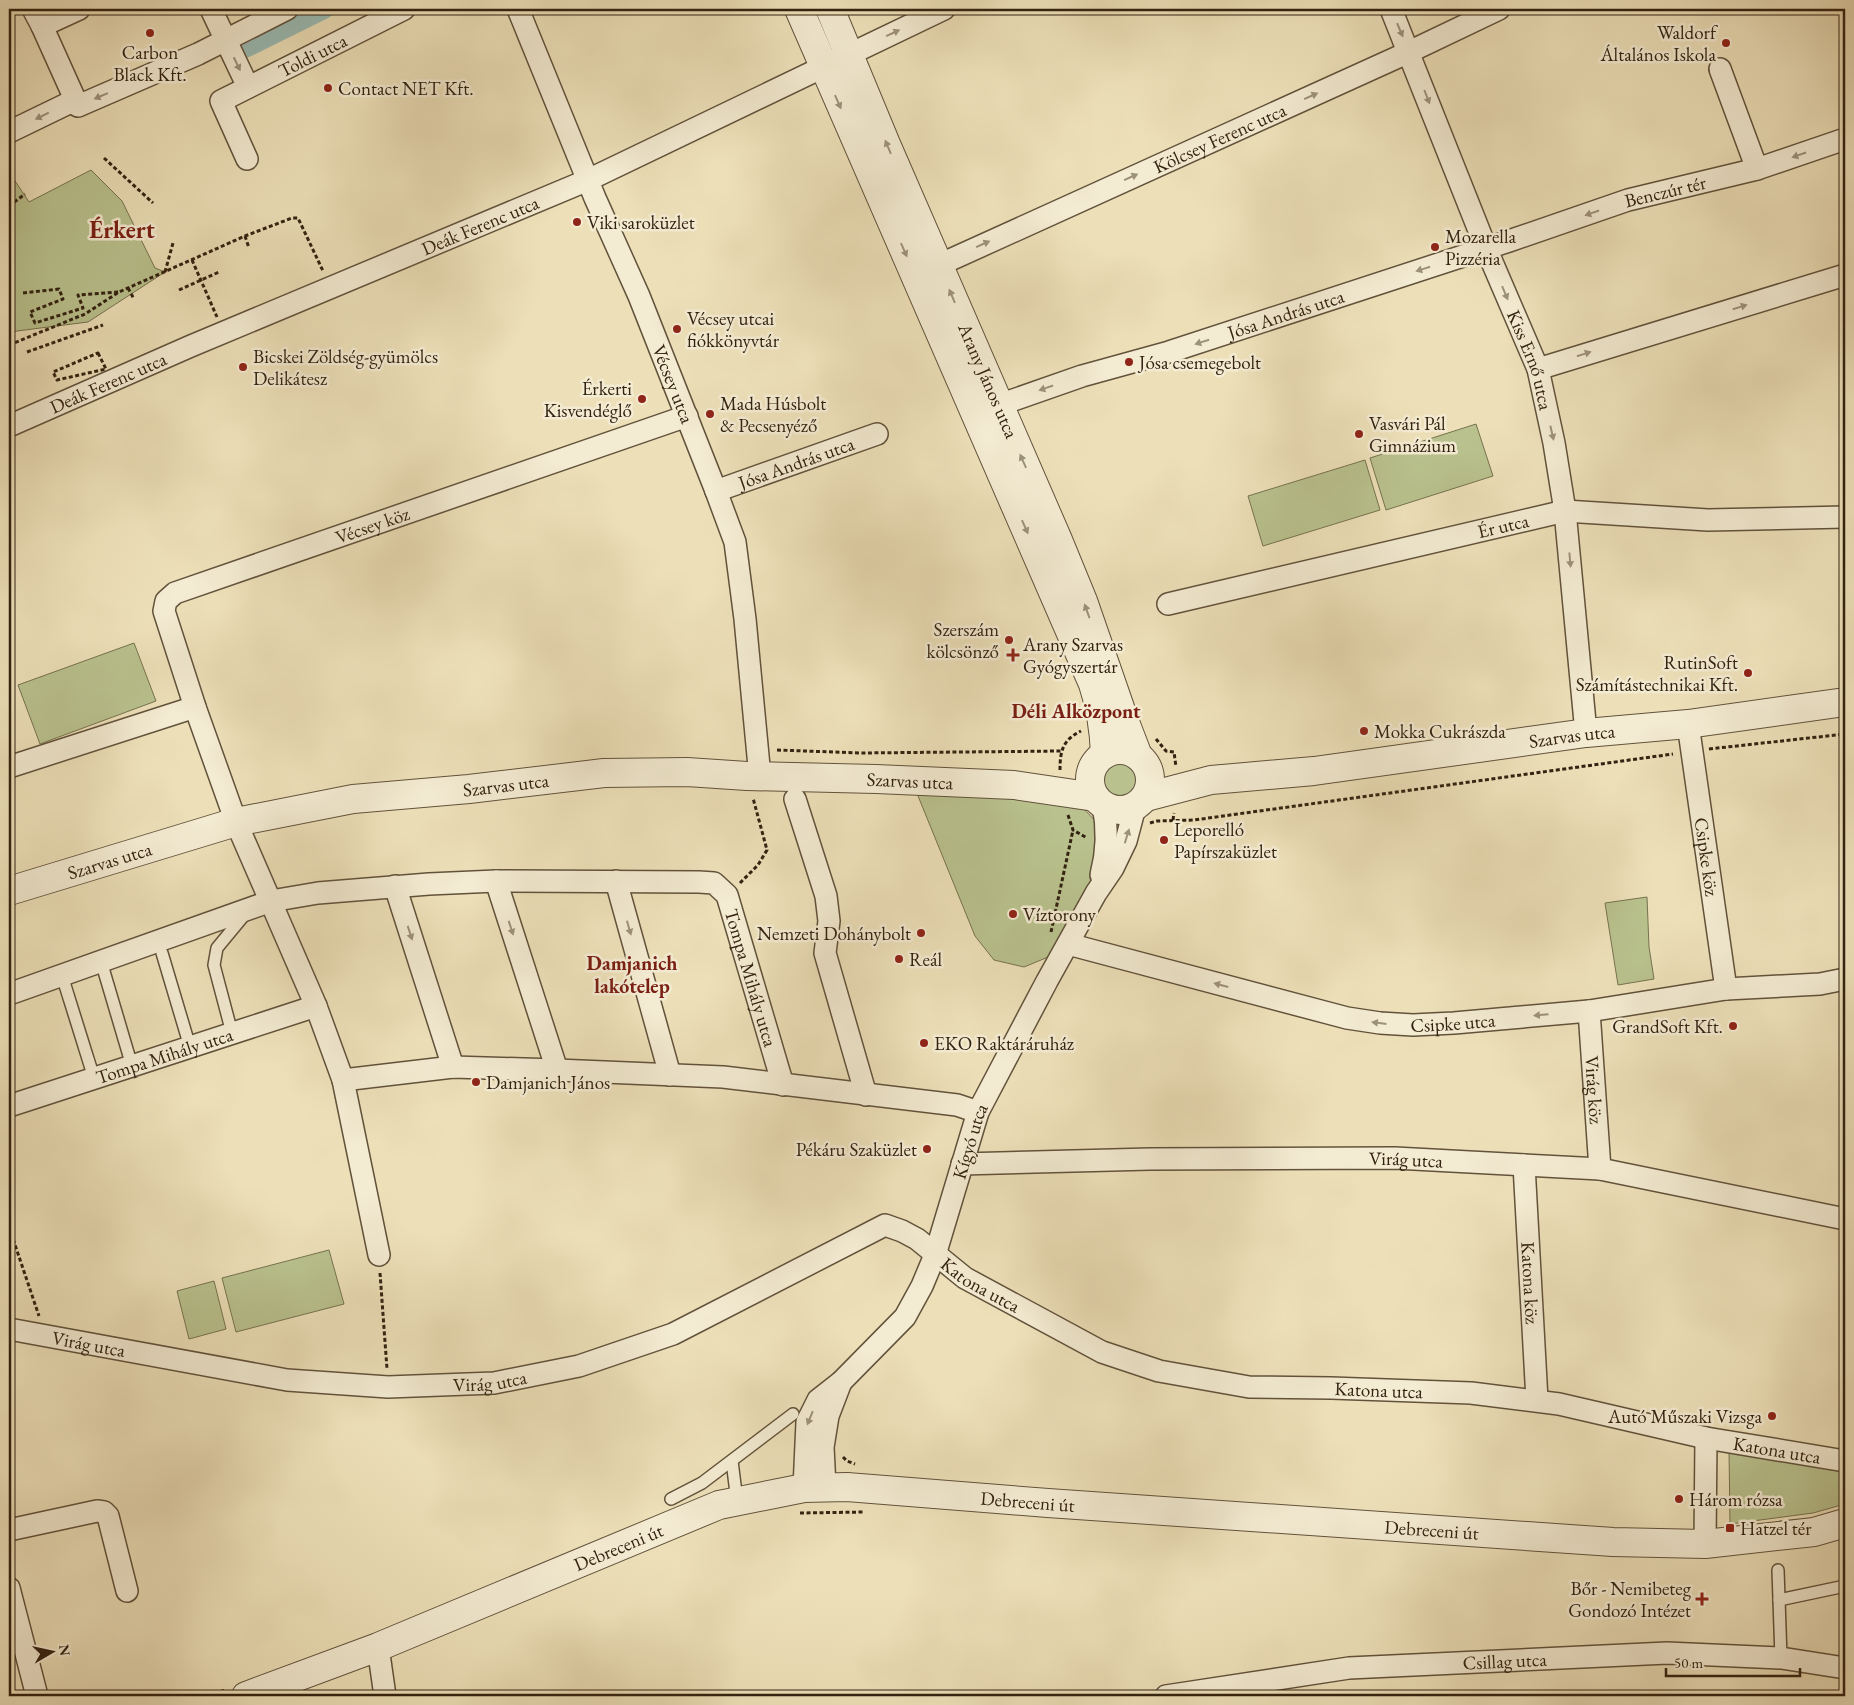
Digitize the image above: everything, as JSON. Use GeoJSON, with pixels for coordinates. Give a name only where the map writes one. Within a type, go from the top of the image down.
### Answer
{"type":"FeatureCollection","features":[{"type":"Feature","properties":{"kind":"street"},"geometry":{"type":"LineString","coordinates":[[76,103],[38,18],[79,9]]}},
{"type":"Feature","properties":{"kind":"street"},"geometry":{"type":"LineString","coordinates":[[211,9],[248,87]]}},
{"type":"Feature","properties":{"kind":"street"},"geometry":{"type":"LineString","coordinates":[[9,132],[198,54],[288,9]]}},
{"type":"Feature","properties":{"kind":"street","name":"Toldi utca"},"geometry":{"type":"LineString","coordinates":[[247,159],[221,101],[404,9]]}},
{"type":"Feature","properties":{"kind":"street","name":"Vécsey utca"},"geometry":{"type":"LineString","coordinates":[[518,9],[687,416],[735,542],[745,619],[753,777]]}},
{"type":"Feature","properties":{"kind":"street","name":"Arany János utca"},"geometry":{"type":"LineString","coordinates":[[799,9],[1094,684],[1104,726],[1098,761]]}},
{"type":"Feature","properties":{"kind":"street","name":"Arany János utca"},"geometry":{"type":"LineString","coordinates":[[830,9],[1083,601],[1125,722],[1144,763]]}},
{"type":"Feature","properties":{"kind":"street","name":"Deák Ferenc utca"},"geometry":{"type":"LineString","coordinates":[[9,426],[191,346],[588,180],[944,9]]}},
{"type":"Feature","properties":{"kind":"street","name":"Kiss Ernő utca"},"geometry":{"type":"LineString","coordinates":[[1391,9],[1486,248],[1538,369],[1554,443],[1565,511],[1586,733]]}},
{"type":"Feature","properties":{"kind":"street","name":"Kölcsey Ferenc utca"},"geometry":{"type":"LineString","coordinates":[[939,265],[1409,52],[1499,9]]}},
{"type":"Feature","properties":{"kind":"street"},"geometry":{"type":"LineString","coordinates":[[1720,69],[1757,169]]}},
{"type":"Feature","properties":{"kind":"street","name":"Benczúr tér"},"geometry":{"type":"LineString","coordinates":[[1486,248],[1628,200],[1757,169],[1845,139]]}},
{"type":"Feature","properties":{"kind":"street","name":"Jósa András utca"},"geometry":{"type":"LineString","coordinates":[[999,405],[1082,376],[1169,352],[1486,248]]}},
{"type":"Feature","properties":{"kind":"street"},"geometry":{"type":"LineString","coordinates":[[1538,369],[1845,275]]}},
{"type":"Feature","properties":{"kind":"street","name":"Vécsey köz"},"geometry":{"type":"LineString","coordinates":[[236,822],[195,706],[164,610],[166,600],[175,593],[687,416]]}},
{"type":"Feature","properties":{"kind":"street","name":"Jósa András utca"},"geometry":{"type":"LineString","coordinates":[[716,491],[877,434]]}},
{"type":"Feature","properties":{"kind":"street","name":"Ér utca"},"geometry":{"type":"LineString","coordinates":[[1168,604],[1565,511],[1708,520],[1845,518]]}},
{"type":"Feature","properties":{"kind":"street","name":"Szarvas utca"},"geometry":{"type":"LineString","coordinates":[[1141,802],[1211,780],[1314,771],[1586,733],[1688,724],[1845,702]]}},
{"type":"Feature","properties":{"kind":"street"},"geometry":{"type":"LineString","coordinates":[[9,767],[195,706]]}},
{"type":"Feature","properties":{"kind":"street","name":"Csipke köz"},"geometry":{"type":"LineString","coordinates":[[1688,724],[1726,989]]}},
{"type":"Feature","properties":{"kind":"street"},"geometry":{"type":"LineString","coordinates":[[1118,750],[1125,750],[1144,763],[1150,784],[1141,802],[1119,811],[1099,801],[1091,788],[1090,778],[1098,761],[1118,750]]}},
{"type":"Feature","properties":{"kind":"street","name":"Szarvas utca"},"geometry":{"type":"LineString","coordinates":[[1014,785],[1098,761]]}},
{"type":"Feature","properties":{"kind":"street","name":"Szarvas utca"},"geometry":{"type":"LineString","coordinates":[[1144,763],[1211,780]]}},
{"type":"Feature","properties":{"kind":"street","name":"Szarvas utca"},"geometry":{"type":"LineString","coordinates":[[9,891],[236,822],[353,799],[469,789],[604,773],[687,772],[753,777],[876,779],[1014,785],[1099,801]]}},
{"type":"Feature","properties":{"kind":"street"},"geometry":{"type":"LineString","coordinates":[[795,799],[826,896],[830,921],[825,953],[866,1095]]}},
{"type":"Feature","properties":{"kind":"street","name":"Kígyó utca"},"geometry":{"type":"LineString","coordinates":[[1096,893],[1107,841],[1107,824],[1099,801]]}},
{"type":"Feature","properties":{"kind":"street","name":"Kígyó utca"},"geometry":{"type":"LineString","coordinates":[[809,1496],[807,1422],[818,1400],[841,1382],[905,1317],[922,1286],[935,1255],[978,1112],[1047,981],[1096,893],[1113,868],[1141,802]]}},
{"type":"Feature","properties":{"kind":"street"},"geometry":{"type":"LineString","coordinates":[[236,822],[316,1006],[342,1080],[379,1254]]}},
{"type":"Feature","properties":{"kind":"street"},"geometry":{"type":"LineString","coordinates":[[496,881],[556,1070]]}},
{"type":"Feature","properties":{"kind":"street","name":"Tompa Mihály utca"},"geometry":{"type":"LineString","coordinates":[[9,994],[271,901],[318,893],[395,886],[496,881],[707,882],[714,883],[728,895],[783,1085]]}},
{"type":"Feature","properties":{"kind":"street"},"geometry":{"type":"LineString","coordinates":[[616,881],[670,1075]]}},
{"type":"Feature","properties":{"kind":"street"},"geometry":{"type":"LineString","coordinates":[[395,886],[453,1067]]}},
{"type":"Feature","properties":{"kind":"street","name":"Csipke utca"},"geometry":{"type":"LineString","coordinates":[[1068,944],[1347,1018],[1413,1025],[1589,1011],[1726,989],[1820,984],[1845,979]]}},
{"type":"Feature","properties":{"kind":"street","name":"Tompa Mihály utca"},"geometry":{"type":"LineString","coordinates":[[12,1105],[316,1006]]}},
{"type":"Feature","properties":{"kind":"street","name":"Virág köz"},"geometry":{"type":"LineString","coordinates":[[1589,1011],[1600,1169]]}},
{"type":"Feature","properties":{"kind":"street"},"geometry":{"type":"LineString","coordinates":[[342,1080],[453,1067],[723,1077],[957,1105],[978,1112]]}},
{"type":"Feature","properties":{"kind":"street","name":"Virág utca"},"geometry":{"type":"LineString","coordinates":[[962,1164],[1150,1159],[1395,1158],[1600,1169],[1845,1219]]}},
{"type":"Feature","properties":{"kind":"street","name":"Katona köz"},"geometry":{"type":"LineString","coordinates":[[1524,1165],[1537,1400]]}},
{"type":"Feature","properties":{"kind":"street","name":"Virág utca"},"geometry":{"type":"LineString","coordinates":[[9,1329],[287,1380],[388,1387],[494,1383],[580,1366],[673,1334],[885,1225],[917,1239],[935,1255]]}},
{"type":"Feature","properties":{"kind":"street","name":"Katona utca"},"geometry":{"type":"LineString","coordinates":[[935,1255],[965,1278],[1102,1352],[1159,1371],[1249,1387],[1471,1393],[1537,1400],[1706,1438],[1845,1461]]}},
{"type":"Feature","properties":{"kind":"street"},"geometry":{"type":"LineString","coordinates":[[1704,1544],[1706,1438]]}},
{"type":"Feature","properties":{"kind":"street","name":"Debreceni út"},"geometry":{"type":"LineString","coordinates":[[246,1696],[373,1649],[719,1505],[737,1502],[809,1496],[1613,1542],[1704,1544],[1814,1532],[1845,1523]]}},
{"type":"Feature","properties":{"kind":"street"},"geometry":{"type":"LineString","coordinates":[[9,1530],[104,1512],[108,1516],[127,1592]]}},
{"type":"Feature","properties":{"kind":"street"},"geometry":{"type":"LineString","coordinates":[[9,1588],[37,1696]]}},
{"type":"Feature","properties":{"kind":"street"},"geometry":{"type":"LineString","coordinates":[[373,1649],[375,1696]]}},
{"type":"Feature","properties":{"kind":"street"},"geometry":{"type":"LineString","coordinates":[[373,1649],[385,1696]]}},
{"type":"Feature","properties":{"kind":"street","name":"Csillag utca"},"geometry":{"type":"LineString","coordinates":[[1166,1696],[1349,1668],[1667,1653],[1781,1658],[1845,1668]]}},
{"type":"Feature","properties":{"kind":"lane"},"geometry":{"type":"LineString","coordinates":[[232,1033],[214,966],[217,948],[250,908]]}},
{"type":"Feature","properties":{"kind":"lane"},"geometry":{"type":"LineString","coordinates":[[162,953],[190,1047]]}},
{"type":"Feature","properties":{"kind":"lane"},"geometry":{"type":"LineString","coordinates":[[103,968],[132,1066]]}},
{"type":"Feature","properties":{"kind":"lane"},"geometry":{"type":"LineString","coordinates":[[64,982],[94,1078]]}},
{"type":"Feature","properties":{"kind":"lane"},"geometry":{"type":"LineString","coordinates":[[671,1499],[702,1483],[793,1414]]}},
{"type":"Feature","properties":{"kind":"lane"},"geometry":{"type":"LineString","coordinates":[[732,1461],[737,1502]]}},
{"type":"Feature","properties":{"kind":"lane"},"geometry":{"type":"LineString","coordinates":[[1778,1570],[1781,1658]]}},
{"type":"Feature","properties":{"kind":"lane"},"geometry":{"type":"LineString","coordinates":[[1779,1600],[1845,1586]]}},
{"type":"Feature","properties":{"kind":"path"},"geometry":{"type":"LineString","coordinates":[[104,158],[152,203]]}},
{"type":"Feature","properties":{"kind":"path"},"geometry":{"type":"LineString","coordinates":[[9,206],[25,194]]}},
{"type":"Feature","properties":{"kind":"path"},"geometry":{"type":"LineString","coordinates":[[9,345],[85,314],[119,292],[286,219],[298,218],[331,288]]}},
{"type":"Feature","properties":{"kind":"path"},"geometry":{"type":"LineString","coordinates":[[244,236],[249,248]]}},
{"type":"Feature","properties":{"kind":"path"},"geometry":{"type":"LineString","coordinates":[[165,272],[173,244]]}},
{"type":"Feature","properties":{"kind":"path"},"geometry":{"type":"LineString","coordinates":[[192,260],[214,310]]}},
{"type":"Feature","properties":{"kind":"path"},"geometry":{"type":"LineString","coordinates":[[179,290],[219,272]]}},
{"type":"Feature","properties":{"kind":"path"},"geometry":{"type":"LineString","coordinates":[[128,288],[134,299]]}},
{"type":"Feature","properties":{"kind":"path"},"geometry":{"type":"LineString","coordinates":[[23,293],[60,289],[63,299],[30,312],[35,324],[83,308],[78,295],[119,292]]}},
{"type":"Feature","properties":{"kind":"path"},"geometry":{"type":"LineString","coordinates":[[27,352],[102,326]]}},
{"type":"Feature","properties":{"kind":"path"},"geometry":{"type":"LineString","coordinates":[[98,353],[106,369],[57,380],[54,372],[98,353]]}},
{"type":"Feature","properties":{"kind":"path"},"geometry":{"type":"LineString","coordinates":[[1062,751],[1069,737],[1086,729]]}},
{"type":"Feature","properties":{"kind":"path"},"geometry":{"type":"LineString","coordinates":[[1173,820],[1194,820],[1692,751],[1845,734]]}},
{"type":"Feature","properties":{"kind":"path"},"geometry":{"type":"LineString","coordinates":[[728,895],[758,865],[766,850],[753,777]]}},
{"type":"Feature","properties":{"kind":"path"},"geometry":{"type":"LineString","coordinates":[[9,1227],[46,1336]]}},
{"type":"Feature","properties":{"kind":"path"},"geometry":{"type":"LineString","coordinates":[[379,1254],[388,1387]]}},
{"type":"Feature","properties":{"kind":"path"},"geometry":{"type":"LineString","coordinates":[[839,1452],[846,1461],[864,1465]]}},
{"type":"Feature","properties":{"kind":"path"},"geometry":{"type":"LineString","coordinates":[[809,1496],[866,1512]]}},
{"type":"Feature","properties":{"kind":"green space"},"geometry":{"type":"Polygon","coordinates":[[[91,170],[122,201],[155,268],[165,272],[88,322],[17,331],[9,334],[9,172],[29,202],[91,170]]]}},
{"type":"Feature","properties":{"kind":"green space"},"geometry":{"type":"Polygon","coordinates":[[[1476,424],[1493,476],[1386,510],[1370,458],[1476,424]]]}},
{"type":"Feature","properties":{"kind":"green space"},"geometry":{"type":"Polygon","coordinates":[[[1365,460],[1380,510],[1263,546],[1248,496],[1365,460]]]}},
{"type":"Feature","properties":{"kind":"green space"},"geometry":{"type":"Polygon","coordinates":[[[134,643],[156,701],[40,744],[18,685],[134,643]]]}},
{"type":"Feature","properties":{"kind":"green space"},"geometry":{"type":"Polygon","coordinates":[[[1125,760],[1133,763],[1139,769],[1142,781],[1139,793],[1133,799],[1117,802],[1109,799],[1103,793],[1100,777],[1103,769],[1109,763],[1125,760]]]}},
{"type":"Feature","properties":{"kind":"green space"},"geometry":{"type":"Polygon","coordinates":[[[916,791],[1079,804],[1111,837],[1058,953],[1024,967],[994,960],[975,936],[916,791]]]}},
{"type":"Feature","properties":{"kind":"green space"},"geometry":{"type":"Polygon","coordinates":[[[1647,897],[1649,947],[1654,979],[1618,985],[1605,903],[1647,897]]]}},
{"type":"Feature","properties":{"kind":"green space"},"geometry":{"type":"Polygon","coordinates":[[[329,1250],[344,1304],[236,1332],[222,1278],[329,1250]]]}},
{"type":"Feature","properties":{"kind":"green space"},"geometry":{"type":"Polygon","coordinates":[[[214,1281],[226,1329],[189,1339],[177,1291],[214,1281]]]}},
{"type":"Feature","properties":{"kind":"green space"},"geometry":{"type":"Polygon","coordinates":[[[1729,1449],[1845,1466],[1845,1504],[1813,1513],[1730,1524],[1729,1449]]]}},
{"type":"Feature","properties":{"kind":"waterway"},"geometry":{"type":"LineString","coordinates":[[246,48],[325,9]]}},
{"type":"Feature","properties":{"kind":"place","name":"Carbon Black Kft."},"geometry":{"type":"Point","coordinates":[150,33]}},
{"type":"Feature","properties":{"kind":"place","name":"Waldorf Általános Iskola"},"geometry":{"type":"Point","coordinates":[1726,43]}},
{"type":"Feature","properties":{"kind":"place","name":"Contact NET Kft."},"geometry":{"type":"Point","coordinates":[328,88]}},
{"type":"Feature","properties":{"kind":"place","name":"Viki saroküzlet"},"geometry":{"type":"Point","coordinates":[577,222]}},
{"type":"Feature","properties":{"kind":"place","name":"Mozarella Pizzéria"},"geometry":{"type":"Point","coordinates":[1435,247]}},
{"type":"Feature","properties":{"kind":"place","name":"Vécsey utcai fiókkönyvtár"},"geometry":{"type":"Point","coordinates":[677,329]}},
{"type":"Feature","properties":{"kind":"place","name":"Jósa csemegebolt"},"geometry":{"type":"Point","coordinates":[1129,362]}},
{"type":"Feature","properties":{"kind":"place","name":"Bicskei Zöldség-gyümölcs Delikátesz"},"geometry":{"type":"Point","coordinates":[243,367]}},
{"type":"Feature","properties":{"kind":"place","name":"Érkerti Kisvendéglő"},"geometry":{"type":"Point","coordinates":[642,399]}},
{"type":"Feature","properties":{"kind":"place","name":"Mada Húsbolt & Pecsenyéző"},"geometry":{"type":"Point","coordinates":[710,414]}},
{"type":"Feature","properties":{"kind":"place","name":"Vasvári Pál Gimnázium"},"geometry":{"type":"Point","coordinates":[1359,434]}},
{"type":"Feature","properties":{"kind":"place","name":"Szerszám kölcsönző"},"geometry":{"type":"Point","coordinates":[1009,640]}},
{"type":"Feature","properties":{"kind":"place","name":"Arany Szarvas Gyógyszertár"},"geometry":{"type":"Point","coordinates":[1013,655]}},
{"type":"Feature","properties":{"kind":"place","name":"RutinSoft Számítástechnikai Kft."},"geometry":{"type":"Point","coordinates":[1748,673]}},
{"type":"Feature","properties":{"kind":"place","name":"Mokka Cukrászda"},"geometry":{"type":"Point","coordinates":[1364,731]}},
{"type":"Feature","properties":{"kind":"place","name":"Leporelló Papírszaküzlet"},"geometry":{"type":"Point","coordinates":[1164,840]}},
{"type":"Feature","properties":{"kind":"place","name":"Víztorony"},"geometry":{"type":"Point","coordinates":[1013,914]}},
{"type":"Feature","properties":{"kind":"place","name":"Nemzeti Dohánybolt"},"geometry":{"type":"Point","coordinates":[921,933]}},
{"type":"Feature","properties":{"kind":"place","name":"Reál"},"geometry":{"type":"Point","coordinates":[899,959]}},
{"type":"Feature","properties":{"kind":"place","name":"GrandSoft Kft."},"geometry":{"type":"Point","coordinates":[1733,1026]}},
{"type":"Feature","properties":{"kind":"place","name":"EKO Raktáráruház"},"geometry":{"type":"Point","coordinates":[924,1043]}},
{"type":"Feature","properties":{"kind":"place","name":"Damjanich János"},"geometry":{"type":"Point","coordinates":[476,1082]}},
{"type":"Feature","properties":{"kind":"place","name":"Pékáru Szaküzlet"},"geometry":{"type":"Point","coordinates":[927,1149]}},
{"type":"Feature","properties":{"kind":"place","name":"Autó Műszaki Vizsga"},"geometry":{"type":"Point","coordinates":[1772,1416]}},
{"type":"Feature","properties":{"kind":"place","name":"Három rózsa"},"geometry":{"type":"Point","coordinates":[1679,1499]}},
{"type":"Feature","properties":{"kind":"place","name":"Hatzel tér"},"geometry":{"type":"Point","coordinates":[1730,1528]}},
{"type":"Feature","properties":{"kind":"place","name":"Bőr - Nemibeteg Gondozó Intézet"},"geometry":{"type":"Point","coordinates":[1702,1599]}},
{"type":"Feature","properties":{"kind":"district","name":"Érkert"},"geometry":{"type":"Point","coordinates":[122,230]}},
{"type":"Feature","properties":{"kind":"district","name":"Déli Alközpont"},"geometry":{"type":"Point","coordinates":[1076,711]}},
{"type":"Feature","properties":{"kind":"district","name":"Damjanich lakótelep"},"geometry":{"type":"Point","coordinates":[632,974]}}]}
